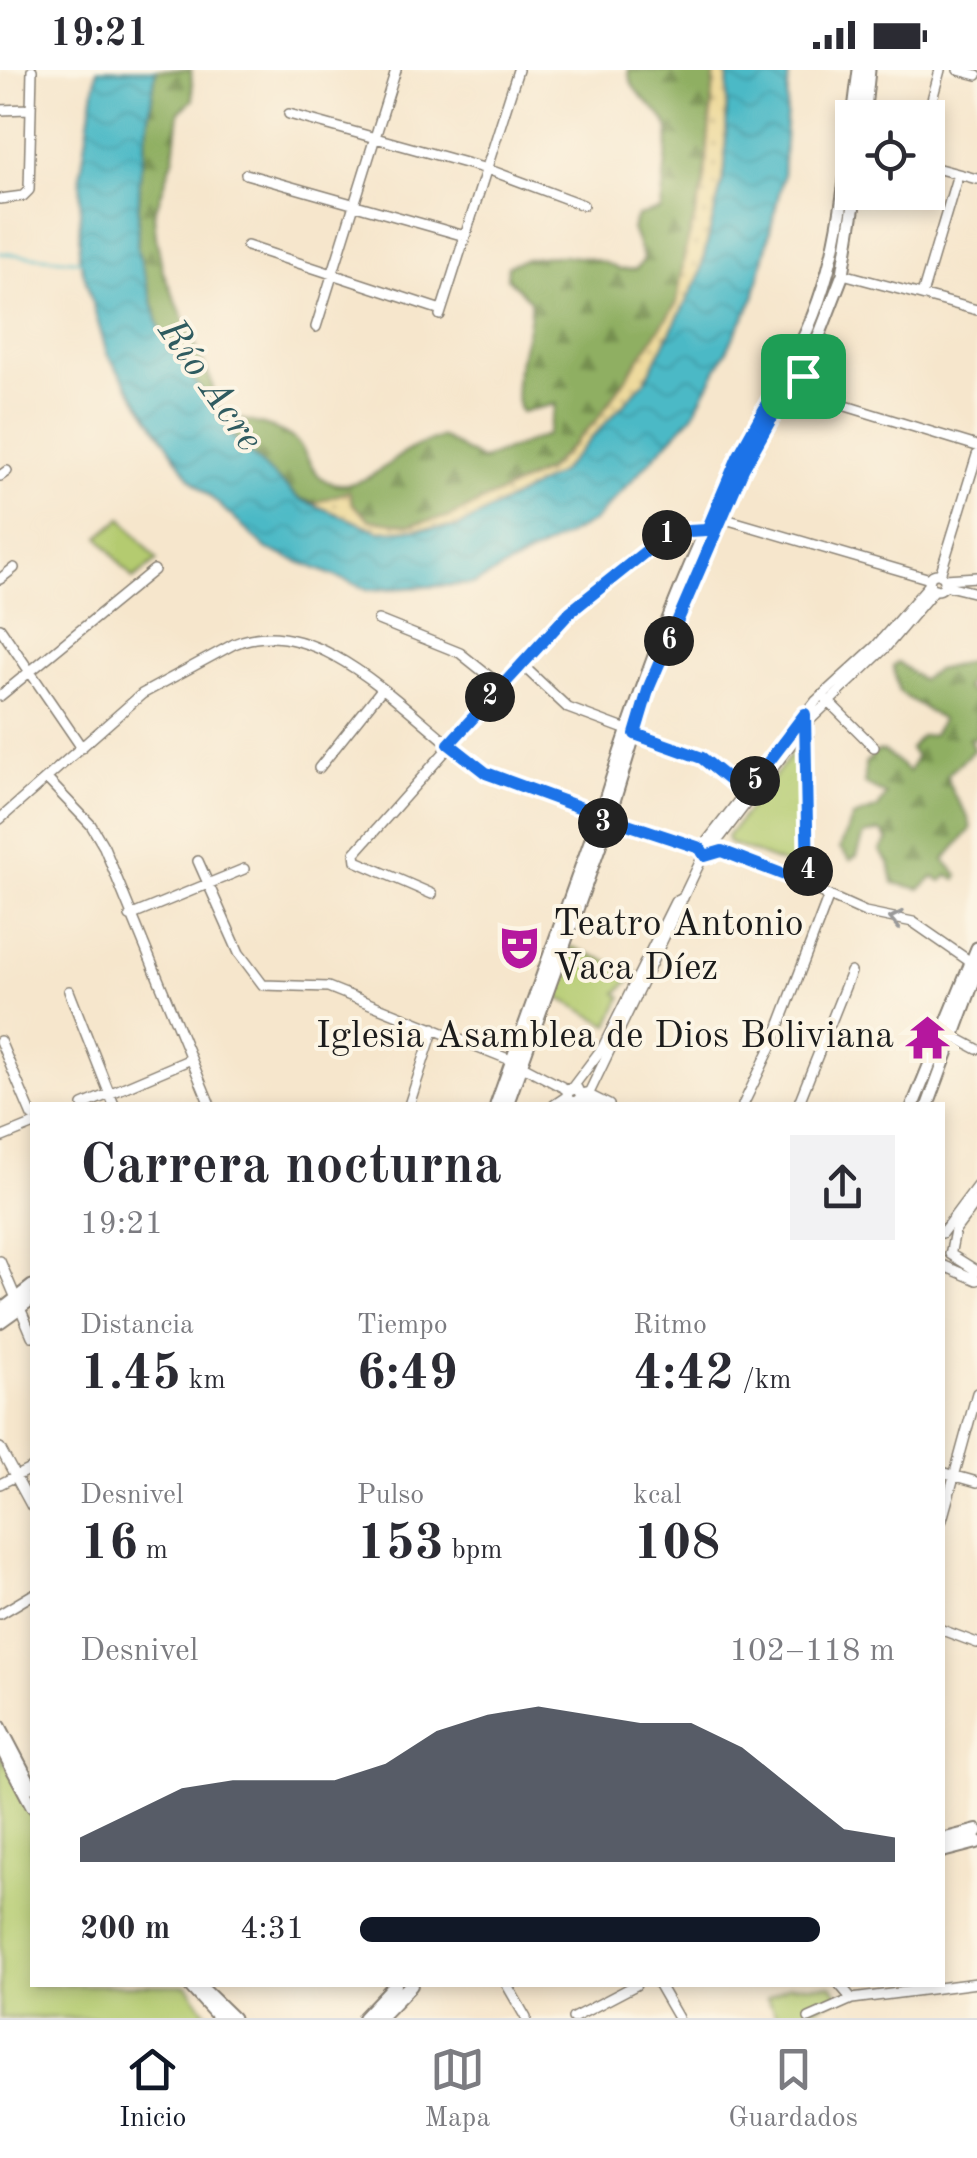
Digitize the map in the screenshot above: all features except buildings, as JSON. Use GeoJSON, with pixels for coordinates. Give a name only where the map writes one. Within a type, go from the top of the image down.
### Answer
{"type":"FeatureCollection","features":[{"type":"Feature","properties":{"kind":"highway"},"geometry":{"type":"LineString","coordinates":[[945,1839],[977,1832]]}},
{"type":"Feature","properties":{"kind":"highway"},"geometry":{"type":"LineString","coordinates":[[945,1850],[977,1842]]}},
{"type":"Feature","properties":{"kind":"highway"},"geometry":{"type":"LineString","coordinates":[[364,2018],[394,1987]]}},
{"type":"Feature","properties":{"kind":"highway"},"geometry":{"type":"LineString","coordinates":[[379,2018],[408,1987]]}},
{"type":"Feature","properties":{"kind":"main road"},"geometry":{"type":"LineString","coordinates":[[855,100],[859,70]]}},
{"type":"Feature","properties":{"kind":"main road"},"geometry":{"type":"LineString","coordinates":[[866,100],[869,70]]}},
{"type":"Feature","properties":{"kind":"main road"},"geometry":{"type":"LineString","coordinates":[[631,732],[643,678],[738,457],[794,381],[832,270],[842,210]]}},
{"type":"Feature","properties":{"kind":"main road"},"geometry":{"type":"LineString","coordinates":[[508,1102],[517,1063],[631,732],[757,441],[794,381],[844,274],[853,210]]}},
{"type":"Feature","properties":{"kind":"main road"},"geometry":{"type":"LineString","coordinates":[[929,1102],[953,1037],[977,948]]}},
{"type":"Feature","properties":{"kind":"main road"},"geometry":{"type":"LineString","coordinates":[[915,1102],[942,1025],[974,967]]}},
{"type":"Feature","properties":{"kind":"main road"},"geometry":{"type":"LineString","coordinates":[[498,1102],[517,1063]]}},
{"type":"Feature","properties":{"kind":"main road"},"geometry":{"type":"LineString","coordinates":[[0,1322],[30,1288]]}},
{"type":"Feature","properties":{"kind":"main road"},"geometry":{"type":"LineString","coordinates":[[0,1310],[30,1300]]}},
{"type":"Feature","properties":{"kind":"main road"},"geometry":{"type":"LineString","coordinates":[[0,1726],[30,1782]]}},
{"type":"Feature","properties":{"kind":"main road"},"geometry":{"type":"LineString","coordinates":[[0,1746],[30,1802]]}},
{"type":"Feature","properties":{"kind":"main road"},"geometry":{"type":"LineString","coordinates":[[191,1987],[219,2018]]}},
{"type":"Feature","properties":{"kind":"main road"},"geometry":{"type":"LineString","coordinates":[[201,1987],[233,2018]]}},
{"type":"Feature","properties":{"kind":"street"},"geometry":{"type":"LineString","coordinates":[[0,198],[22,196],[29,190],[28,108],[32,70]]}},
{"type":"Feature","properties":{"kind":"street"},"geometry":{"type":"LineString","coordinates":[[316,326],[395,70]]}},
{"type":"Feature","properties":{"kind":"street"},"geometry":{"type":"LineString","coordinates":[[247,246],[334,271],[441,312],[518,70]]}},
{"type":"Feature","properties":{"kind":"street"},"geometry":{"type":"LineString","coordinates":[[932,100],[940,70]]}},
{"type":"Feature","properties":{"kind":"street"},"geometry":{"type":"LineString","coordinates":[[958,70],[977,75]]}},
{"type":"Feature","properties":{"kind":"street"},"geometry":{"type":"LineString","coordinates":[[0,110],[28,108]]}},
{"type":"Feature","properties":{"kind":"street"},"geometry":{"type":"LineString","coordinates":[[290,114],[487,169],[583,205]]}},
{"type":"Feature","properties":{"kind":"street"},"geometry":{"type":"LineString","coordinates":[[945,171],[977,179]]}},
{"type":"Feature","properties":{"kind":"street"},"geometry":{"type":"LineString","coordinates":[[246,174],[465,236]]}},
{"type":"Feature","properties":{"kind":"street"},"geometry":{"type":"LineString","coordinates":[[922,295],[958,174]]}},
{"type":"Feature","properties":{"kind":"street"},"geometry":{"type":"LineString","coordinates":[[844,274],[977,310]]}},
{"type":"Feature","properties":{"kind":"street"},"geometry":{"type":"LineString","coordinates":[[794,381],[823,398],[977,446]]}},
{"type":"Feature","properties":{"kind":"street"},"geometry":{"type":"LineString","coordinates":[[794,381],[823,398]]}},
{"type":"Feature","properties":{"kind":"street"},"geometry":{"type":"LineString","coordinates":[[706,850],[806,718],[885,648],[937,582],[977,454]]}},
{"type":"Feature","properties":{"kind":"street"},"geometry":{"type":"LineString","coordinates":[[722,518],[977,593]]}},
{"type":"Feature","properties":{"kind":"street"},"geometry":{"type":"LineString","coordinates":[[432,894],[356,861],[356,854],[500,685],[570,612],[670,532],[707,530]]}},
{"type":"Feature","properties":{"kind":"street"},"geometry":{"type":"LineString","coordinates":[[0,579],[14,568]]}},
{"type":"Feature","properties":{"kind":"street"},"geometry":{"type":"LineString","coordinates":[[0,696],[154,570]]}},
{"type":"Feature","properties":{"kind":"street"},"geometry":{"type":"LineString","coordinates":[[577,1095],[675,902],[682,898],[706,850],[745,793],[806,718],[937,582],[977,578]]}},
{"type":"Feature","properties":{"kind":"street"},"geometry":{"type":"LineString","coordinates":[[378,620],[460,653],[500,685]]}},
{"type":"Feature","properties":{"kind":"street"},"geometry":{"type":"LineString","coordinates":[[0,628],[82,748]]}},
{"type":"Feature","properties":{"kind":"street"},"geometry":{"type":"LineString","coordinates":[[0,820],[142,694],[249,638],[278,636],[327,652],[382,688],[486,773],[808,884],[828,898],[913,922],[974,967]]}},
{"type":"Feature","properties":{"kind":"street"},"geometry":{"type":"LineString","coordinates":[[520,663],[568,708],[702,758],[745,793]]}},
{"type":"Feature","properties":{"kind":"street"},"geometry":{"type":"LineString","coordinates":[[319,768],[382,688]]}},
{"type":"Feature","properties":{"kind":"street"},"geometry":{"type":"LineString","coordinates":[[828,700],[874,747]]}},
{"type":"Feature","properties":{"kind":"street"},"geometry":{"type":"LineString","coordinates":[[806,718],[808,884]]}},
{"type":"Feature","properties":{"kind":"street"},"geometry":{"type":"LineString","coordinates":[[47,779],[91,824],[209,1102]]}},
{"type":"Feature","properties":{"kind":"street"},"geometry":{"type":"LineString","coordinates":[[198,861],[240,954],[263,985],[328,986],[517,1063],[577,1095]]}},
{"type":"Feature","properties":{"kind":"street"},"geometry":{"type":"LineString","coordinates":[[130,916],[244,868]]}},
{"type":"Feature","properties":{"kind":"street"},"geometry":{"type":"LineString","coordinates":[[577,1095],[683,905],[682,898]]}},
{"type":"Feature","properties":{"kind":"street"},"geometry":{"type":"LineString","coordinates":[[744,1102],[828,898]]}},
{"type":"Feature","properties":{"kind":"street"},"geometry":{"type":"LineString","coordinates":[[799,1102],[851,972]]}},
{"type":"Feature","properties":{"kind":"street"},"geometry":{"type":"LineString","coordinates":[[69,992],[111,1100],[191,1059]]}},
{"type":"Feature","properties":{"kind":"street"},"geometry":{"type":"LineString","coordinates":[[942,1025],[953,1037],[977,1049]]}},
{"type":"Feature","properties":{"kind":"street"},"geometry":{"type":"LineString","coordinates":[[410,1102],[434,1028]]}},
{"type":"Feature","properties":{"kind":"street"},"geometry":{"type":"LineString","coordinates":[[0,1042],[30,1111]]}},
{"type":"Feature","properties":{"kind":"street"},"geometry":{"type":"LineString","coordinates":[[0,1138],[30,1126]]}},
{"type":"Feature","properties":{"kind":"street"},"geometry":{"type":"LineString","coordinates":[[945,1229],[977,1186]]}},
{"type":"Feature","properties":{"kind":"street"},"geometry":{"type":"LineString","coordinates":[[946,1258],[955,1230],[977,1202]]}},
{"type":"Feature","properties":{"kind":"street"},"geometry":{"type":"LineString","coordinates":[[946,1258],[977,1271]]}},
{"type":"Feature","properties":{"kind":"street"},"geometry":{"type":"LineString","coordinates":[[946,1258],[977,1280]]}},
{"type":"Feature","properties":{"kind":"street"},"geometry":{"type":"LineString","coordinates":[[0,1261],[30,1331]]}},
{"type":"Feature","properties":{"kind":"street"},"geometry":{"type":"LineString","coordinates":[[945,1510],[977,1394]]}},
{"type":"Feature","properties":{"kind":"street"},"geometry":{"type":"LineString","coordinates":[[0,1448],[30,1504]]}},
{"type":"Feature","properties":{"kind":"street"},"geometry":{"type":"LineString","coordinates":[[0,1484],[30,1469]]}},
{"type":"Feature","properties":{"kind":"street"},"geometry":{"type":"LineString","coordinates":[[945,1473],[977,1482]]}},
{"type":"Feature","properties":{"kind":"street"},"geometry":{"type":"LineString","coordinates":[[0,1614],[30,1596]]}},
{"type":"Feature","properties":{"kind":"street"},"geometry":{"type":"LineString","coordinates":[[945,1631],[977,1643]]}},
{"type":"Feature","properties":{"kind":"street"},"geometry":{"type":"LineString","coordinates":[[809,2018],[852,1999],[977,1984]]}},
{"type":"Feature","properties":{"kind":"street"},"geometry":{"type":"LineString","coordinates":[[508,1987],[526,2018]]}},
{"type":"Feature","properties":{"kind":"street"},"geometry":{"type":"LineString","coordinates":[[573,2018],[632,1987]]}},
{"type":"Feature","properties":{"kind":"street"},"geometry":{"type":"LineString","coordinates":[[660,1987],[678,2018]]}},
{"type":"Feature","properties":{"kind":"street"},"geometry":{"type":"LineString","coordinates":[[842,1987],[852,1999]]}},
{"type":"Feature","properties":{"kind":"green space"},"geometry":{"type":"Polygon","coordinates":[[[156,70],[191,70],[193,100],[179,112],[174,156],[154,215],[163,272],[212,383],[214,398],[225,416],[268,426],[291,437],[327,482],[361,480],[413,448],[442,437],[481,460],[547,435],[556,404],[521,412],[517,398],[530,300],[507,278],[508,266],[532,258],[564,256],[596,260],[619,270],[636,269],[644,260],[632,229],[637,216],[661,210],[669,130],[635,88],[628,70],[715,70],[704,185],[685,251],[677,303],[598,419],[547,470],[449,517],[408,525],[370,520],[352,503],[349,492],[319,503],[299,499],[235,440],[160,330],[137,248],[140,177],[156,70]]]}},
{"type":"Feature","properties":{"kind":"green space"},"geometry":{"type":"Polygon","coordinates":[[[122,518],[157,560],[133,579],[99,537],[122,518]]]}},
{"type":"Feature","properties":{"kind":"green space"},"geometry":{"type":"Polygon","coordinates":[[[898,662],[921,680],[936,670],[969,662],[976,669],[965,688],[973,694],[977,689],[977,738],[969,738],[974,750],[947,775],[971,829],[944,860],[958,875],[956,879],[948,876],[941,881],[934,877],[920,889],[893,883],[889,862],[880,851],[888,840],[881,831],[864,835],[857,856],[850,860],[840,848],[853,817],[878,808],[886,795],[865,784],[865,764],[876,752],[884,751],[909,772],[916,757],[910,749],[921,736],[933,735],[942,720],[899,692],[893,666],[898,662]]]}},
{"type":"Feature","properties":{"kind":"green space"},"geometry":{"type":"Polygon","coordinates":[[[801,742],[800,865],[796,868],[729,843],[727,837],[801,742]]]}},
{"type":"Feature","properties":{"kind":"green space"},"geometry":{"type":"Polygon","coordinates":[[[571,947],[637,973],[617,993],[622,997],[609,1025],[554,995],[571,947]]]}},
{"type":"Feature","properties":{"kind":"green space"},"geometry":{"type":"Polygon","coordinates":[[[0,1752],[30,1809],[30,1987],[188,1987],[210,2018],[0,2018],[0,1752]]]}},
{"type":"Feature","properties":{"kind":"green space"},"geometry":{"type":"Polygon","coordinates":[[[786,1987],[833,1987],[840,1996],[795,2018],[778,2018],[767,1998],[786,1987]]]}},
{"type":"Feature","properties":{"kind":"sand"},"geometry":{"type":"Polygon","coordinates":[[[715,70],[728,70],[725,170],[699,277],[645,381],[558,474],[458,527],[379,531],[312,504],[349,491],[352,503],[370,520],[408,525],[449,517],[547,471],[598,419],[677,303],[685,251],[704,185],[715,70]]]}},
{"type":"Feature","properties":{"kind":"water","name":"Río Acre"},"geometry":{"type":"Polygon","coordinates":[[[97,70],[156,70],[140,177],[137,248],[160,330],[235,440],[299,499],[379,531],[458,527],[558,474],[645,381],[699,277],[725,170],[728,70],[789,70],[783,177],[754,298],[693,415],[594,521],[474,584],[369,590],[267,549],[190,478],[107,354],[79,256],[81,172],[97,70]]]}},
{"type":"Feature","properties":{"kind":"waterway"},"geometry":{"type":"LineString","coordinates":[[0,253],[83,261]]}},
{"type":"Feature","properties":{"kind":"place","name":"Teatro Antonio Vaca Díez"},"geometry":{"type":"Point","coordinates":[520,947]}},
{"type":"Feature","properties":{"kind":"place","name":"Iglesia Asamblea de Dios Boliviana"},"geometry":{"type":"Point","coordinates":[927,1037]}},
{"type":"Feature","properties":{"kind":"route"},"geometry":{"type":"LineString","coordinates":[[794,369],[803,376],[802,384],[781,401],[743,469],[649,687],[635,734],[702,758],[745,793],[805,714],[808,884],[722,851],[703,856],[700,848],[612,819],[601,823],[598,814],[486,773],[449,744],[570,612],[670,532],[707,530],[738,457],[784,374],[794,369]]}}]}
